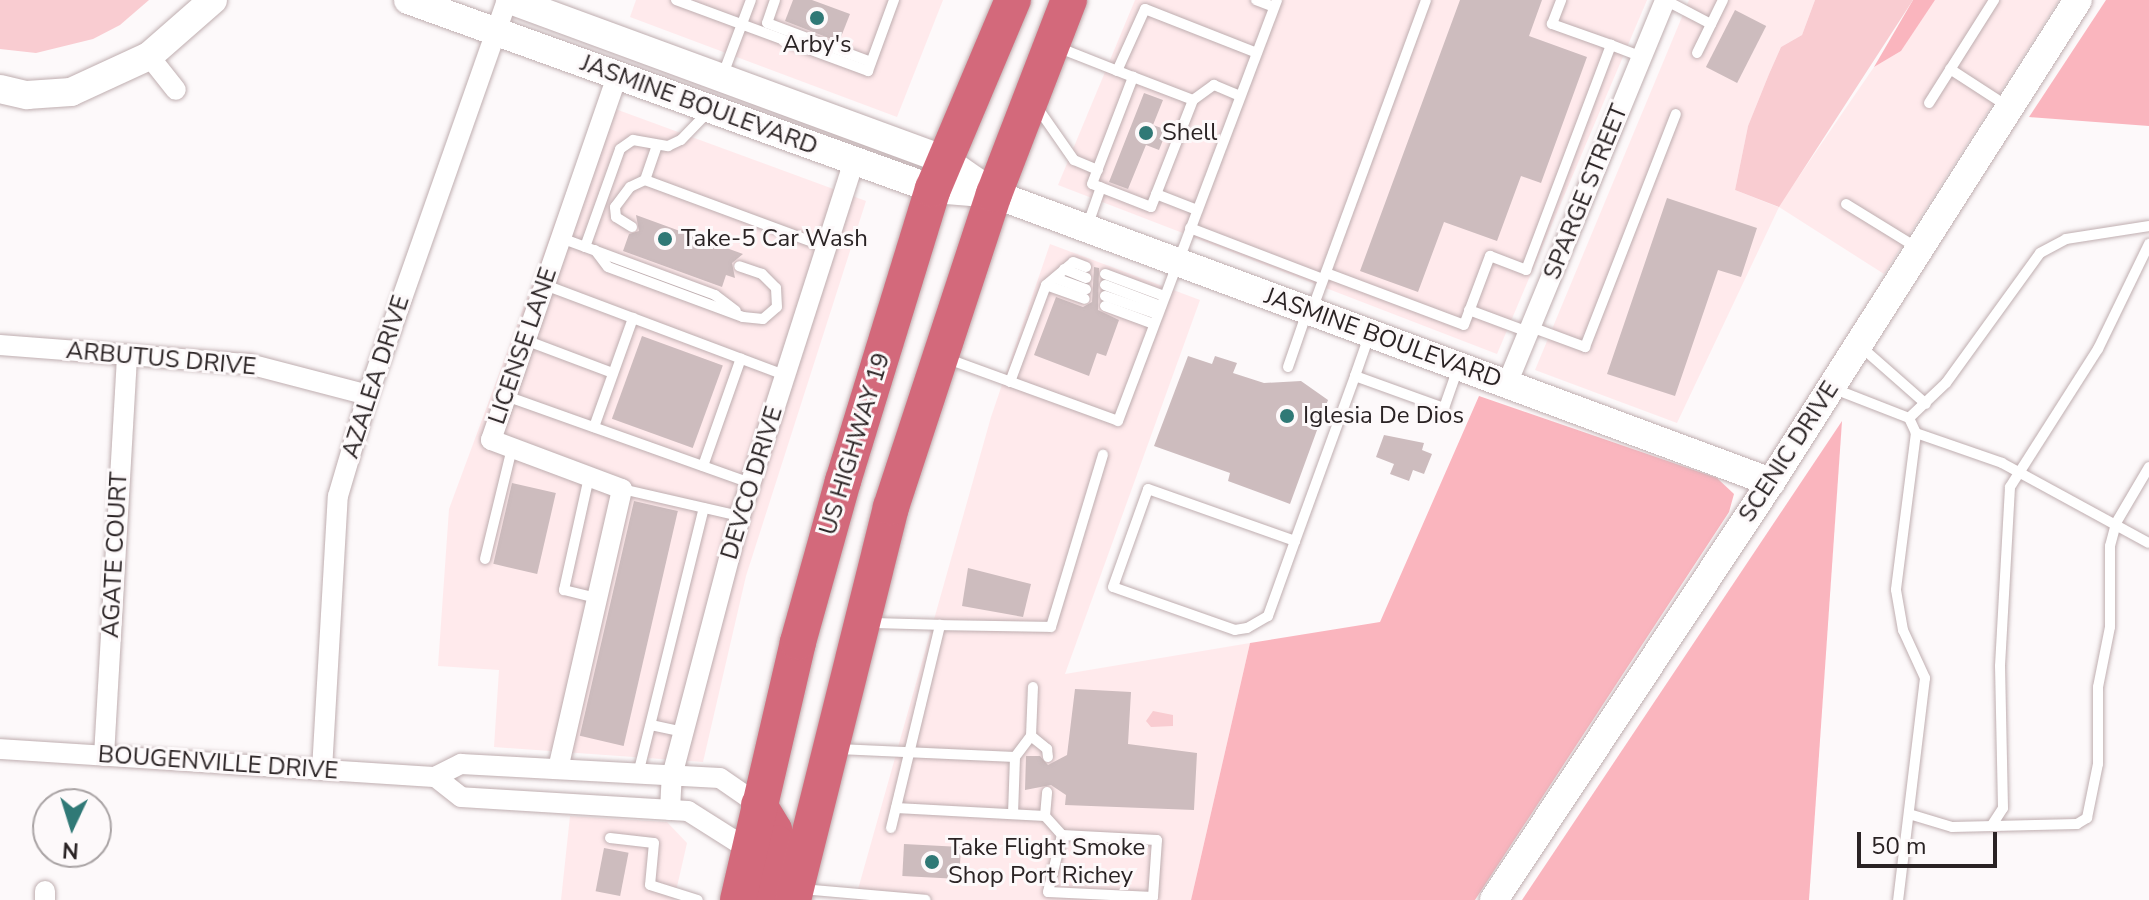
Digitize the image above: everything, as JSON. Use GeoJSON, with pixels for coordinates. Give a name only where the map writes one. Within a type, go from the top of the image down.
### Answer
{"type":"FeatureCollection","features":[{"type":"Feature","properties":{"kind":"highway"},"geometry":{"type":"LineString","coordinates":[[785,896],[828,749],[859,622],[939,356],[994,194],[1069,0]]}},
{"type":"Feature","properties":{"kind":"highway","name":"US HIGHWAY 19"},"geometry":{"type":"LineString","coordinates":[[738,900],[806,613],[939,174],[1007,4]]}},
{"type":"Feature","properties":{"kind":"highway"},"geometry":{"type":"LineString","coordinates":[[759,805],[774,830],[785,896]]}},
{"type":"Feature","properties":{"kind":"street"},"geometry":{"type":"LineString","coordinates":[[0,89],[27,95],[71,92],[149,56],[213,0]]}},
{"type":"Feature","properties":{"kind":"street","name":"JASMINE BOULEVARD"},"geometry":{"type":"LineString","coordinates":[[408,0],[854,161],[939,174]]}},
{"type":"Feature","properties":{"kind":"street","name":"JASMINE BOULEVARD"},"geometry":{"type":"LineString","coordinates":[[508,0],[722,78],[939,174],[1771,482]]}},
{"type":"Feature","properties":{"kind":"street","name":"AZALEA DRIVE"},"geometry":{"type":"LineString","coordinates":[[322,770],[338,496],[368,395],[494,31],[508,0]]}},
{"type":"Feature","properties":{"kind":"street","name":"SPARGE STREET"},"geometry":{"type":"LineString","coordinates":[[1507,384],[1665,0]]}},
{"type":"Feature","properties":{"kind":"street","name":"SCENIC DRIVE"},"geometry":{"type":"LineString","coordinates":[[1494,900],[1771,482],[2078,0]]}},
{"type":"Feature","properties":{"kind":"street"},"geometry":{"type":"LineString","coordinates":[[149,56],[176,90]]}},
{"type":"Feature","properties":{"kind":"street","name":"LICENSE LANE"},"geometry":{"type":"LineString","coordinates":[[617,76],[491,440],[622,489]]}},
{"type":"Feature","properties":{"kind":"street"},"geometry":{"type":"LineString","coordinates":[[710,109],[722,78]]}},
{"type":"Feature","properties":{"kind":"street","name":"DEVCO DRIVE"},"geometry":{"type":"LineString","coordinates":[[670,810],[672,776],[740,516],[854,161]]}},
{"type":"Feature","properties":{"kind":"street","name":"ARBUTUS DRIVE"},"geometry":{"type":"LineString","coordinates":[[0,345],[249,364],[368,395]]}},
{"type":"Feature","properties":{"kind":"street","name":"AGATE COURT"},"geometry":{"type":"LineString","coordinates":[[104,756],[127,355]]}},
{"type":"Feature","properties":{"kind":"street"},"geometry":{"type":"LineString","coordinates":[[558,769],[622,489]]}},
{"type":"Feature","properties":{"kind":"street","name":"BOUGENVILLE DRIVE"},"geometry":{"type":"LineString","coordinates":[[0,749],[435,777],[461,764],[720,778],[759,805]]}},
{"type":"Feature","properties":{"kind":"street","name":"BOUGENVILLE DRIVE"},"geometry":{"type":"LineString","coordinates":[[435,777],[461,797],[688,811],[748,849]]}},
{"type":"Feature","properties":{"kind":"lane"},"geometry":{"type":"LineString","coordinates":[[676,0],[868,71],[894,0]]}},
{"type":"Feature","properties":{"kind":"lane"},"geometry":{"type":"LineString","coordinates":[[722,78],[751,0]]}},
{"type":"Feature","properties":{"kind":"lane"},"geometry":{"type":"LineString","coordinates":[[775,0],[767,23],[871,62]]}},
{"type":"Feature","properties":{"kind":"lane"},"geometry":{"type":"LineString","coordinates":[[939,356],[1118,421],[1276,4],[1256,0]]}},
{"type":"Feature","properties":{"kind":"lane"},"geometry":{"type":"LineString","coordinates":[[1288,367],[1325,276],[1426,0]]}},
{"type":"Feature","properties":{"kind":"lane"},"geometry":{"type":"LineString","coordinates":[[1561,0],[1552,24],[1642,57]]}},
{"type":"Feature","properties":{"kind":"lane"},"geometry":{"type":"LineString","coordinates":[[1665,0],[1711,24]]}},
{"type":"Feature","properties":{"kind":"lane"},"geometry":{"type":"LineString","coordinates":[[1697,53],[1723,0]]}},
{"type":"Feature","properties":{"kind":"lane"},"geometry":{"type":"LineString","coordinates":[[1929,103],[1994,0]]}},
{"type":"Feature","properties":{"kind":"lane"},"geometry":{"type":"LineString","coordinates":[[1117,71],[1145,9],[1257,53]]}},
{"type":"Feature","properties":{"kind":"lane"},"geometry":{"type":"LineString","coordinates":[[1051,45],[1193,100]]}},
{"type":"Feature","properties":{"kind":"lane"},"geometry":{"type":"LineString","coordinates":[[1190,228],[1464,325],[1490,256],[1526,270],[1611,45]]}},
{"type":"Feature","properties":{"kind":"lane"},"geometry":{"type":"LineString","coordinates":[[1950,69],[2009,108]]}},
{"type":"Feature","properties":{"kind":"lane"},"geometry":{"type":"LineString","coordinates":[[1133,77],[1092,184],[1151,207],[1193,100],[1214,85],[1240,96]]}},
{"type":"Feature","properties":{"kind":"lane"},"geometry":{"type":"LineString","coordinates":[[1031,99],[1074,160],[1098,170]]}},
{"type":"Feature","properties":{"kind":"lane"},"geometry":{"type":"LineString","coordinates":[[590,248],[620,149],[633,140],[657,145],[681,140],[710,109]]}},
{"type":"Feature","properties":{"kind":"lane"},"geometry":{"type":"LineString","coordinates":[[1469,310],[1585,347],[1676,114]]}},
{"type":"Feature","properties":{"kind":"lane"},"geometry":{"type":"LineString","coordinates":[[645,180],[657,145]]}},
{"type":"Feature","properties":{"kind":"lane"},"geometry":{"type":"LineString","coordinates":[[632,227],[616,217],[615,207],[630,187],[645,180],[826,247]]}},
{"type":"Feature","properties":{"kind":"lane"},"geometry":{"type":"LineString","coordinates":[[1086,228],[1101,187]]}},
{"type":"Feature","properties":{"kind":"lane"},"geometry":{"type":"LineString","coordinates":[[1156,194],[1197,210]]}},
{"type":"Feature","properties":{"kind":"lane"},"geometry":{"type":"LineString","coordinates":[[1846,204],[1918,248]]}},
{"type":"Feature","properties":{"kind":"lane"},"geometry":{"type":"LineString","coordinates":[[1909,418],[1926,404],[2040,253],[2066,239],[2149,226]]}},
{"type":"Feature","properties":{"kind":"lane"},"geometry":{"type":"LineString","coordinates":[[561,238],[715,295],[743,317],[771,315],[778,298],[770,280],[739,266]]}},
{"type":"Feature","properties":{"kind":"lane"},"geometry":{"type":"LineString","coordinates":[[1992,825],[2003,808],[2000,666],[2007,499],[2016,471],[2098,349],[2149,244]]}},
{"type":"Feature","properties":{"kind":"lane"},"geometry":{"type":"LineString","coordinates":[[1010,382],[1046,285],[1073,262],[1086,283]]}},
{"type":"Feature","properties":{"kind":"lane"},"geometry":{"type":"LineString","coordinates":[[1055,278],[1086,283]]}},
{"type":"Feature","properties":{"kind":"lane"},"geometry":{"type":"LineString","coordinates":[[1046,285],[1086,283]]}},
{"type":"Feature","properties":{"kind":"lane"},"geometry":{"type":"LineString","coordinates":[[545,285],[785,375]]}},
{"type":"Feature","properties":{"kind":"lane"},"geometry":{"type":"LineString","coordinates":[[1159,310],[1105,290],[1159,310]]}},
{"type":"Feature","properties":{"kind":"lane"},"geometry":{"type":"LineString","coordinates":[[594,427],[633,318]]}},
{"type":"Feature","properties":{"kind":"lane"},"geometry":{"type":"LineString","coordinates":[[1295,541],[1148,489],[1113,587],[1235,630],[1247,628],[1268,616],[1371,333]]}},
{"type":"Feature","properties":{"kind":"lane"},"geometry":{"type":"LineString","coordinates":[[525,340],[613,373]]}},
{"type":"Feature","properties":{"kind":"lane"},"geometry":{"type":"LineString","coordinates":[[1858,344],[1926,404]]}},
{"type":"Feature","properties":{"kind":"lane"},"geometry":{"type":"LineString","coordinates":[[703,466],[741,358]]}},
{"type":"Feature","properties":{"kind":"lane"},"geometry":{"type":"LineString","coordinates":[[1355,376],[1444,408],[1459,366]]}},
{"type":"Feature","properties":{"kind":"lane"},"geometry":{"type":"LineString","coordinates":[[1830,387],[1909,418],[1916,433],[1896,590],[1903,630],[1925,678],[1898,900]]}},
{"type":"Feature","properties":{"kind":"lane"},"geometry":{"type":"LineString","coordinates":[[506,396],[751,483]]}},
{"type":"Feature","properties":{"kind":"lane"},"geometry":{"type":"LineString","coordinates":[[1916,433],[2016,471],[2149,543]]}},
{"type":"Feature","properties":{"kind":"lane"},"geometry":{"type":"LineString","coordinates":[[485,559],[512,448]]}},
{"type":"Feature","properties":{"kind":"lane"},"geometry":{"type":"LineString","coordinates":[[859,622],[1051,627],[1103,455]]}},
{"type":"Feature","properties":{"kind":"lane"},"geometry":{"type":"LineString","coordinates":[[1909,814],[1952,827],[2077,824],[2091,807],[2098,764],[2098,687],[2110,627],[2107,571],[2116,523],[2149,467]]}},
{"type":"Feature","properties":{"kind":"lane"},"geometry":{"type":"LineString","coordinates":[[589,477],[564,590],[597,598]]}},
{"type":"Feature","properties":{"kind":"lane"},"geometry":{"type":"LineString","coordinates":[[622,489],[740,516]]}},
{"type":"Feature","properties":{"kind":"lane"},"geometry":{"type":"LineString","coordinates":[[638,774],[704,508]]}},
{"type":"Feature","properties":{"kind":"lane"},"geometry":{"type":"LineString","coordinates":[[891,828],[940,625]]}},
{"type":"Feature","properties":{"kind":"lane"},"geometry":{"type":"LineString","coordinates":[[1013,814],[1015,757],[1031,736],[1033,687]]}},
{"type":"Feature","properties":{"kind":"lane"},"geometry":{"type":"LineString","coordinates":[[651,725],[684,732]]}},
{"type":"Feature","properties":{"kind":"lane"},"geometry":{"type":"LineString","coordinates":[[1031,736],[1047,749],[1048,757]]}},
{"type":"Feature","properties":{"kind":"lane"},"geometry":{"type":"LineString","coordinates":[[828,749],[1015,757]]}},
{"type":"Feature","properties":{"kind":"lane"},"geometry":{"type":"LineString","coordinates":[[1045,816],[1047,792]]}},
{"type":"Feature","properties":{"kind":"lane"},"geometry":{"type":"LineString","coordinates":[[896,808],[1045,816],[1062,835],[1157,840],[1153,897],[1048,892],[1062,835]]}},
{"type":"Feature","properties":{"kind":"lane"},"geometry":{"type":"LineString","coordinates":[[2003,808],[2015,824]]}},
{"type":"Feature","properties":{"kind":"lane"},"geometry":{"type":"LineString","coordinates":[[610,838],[654,843],[650,885],[698,900]]}},
{"type":"Feature","properties":{"kind":"lane"},"geometry":{"type":"LineString","coordinates":[[785,896],[926,900]]}},
{"type":"Feature","properties":{"kind":"shaded area"},"geometry":{"type":"Polygon","coordinates":[[[0,0],[149,0],[120,25],[93,39],[36,53],[0,49],[0,0]]]}},
{"type":"Feature","properties":{"kind":"shaded area"},"geometry":{"type":"Polygon","coordinates":[[[636,0],[943,0],[897,117],[630,17],[636,0]]]}},
{"type":"Feature","properties":{"kind":"shaded area"},"geometry":{"type":"Polygon","coordinates":[[[1135,0],[1647,0],[1497,354],[1058,185],[1135,0]]]}},
{"type":"Feature","properties":{"kind":"shaded area"},"geometry":{"type":"Polygon","coordinates":[[[1689,0],[1815,0],[1802,35],[1781,47],[1769,74],[1748,126],[1735,190],[1778,207],[1874,67],[1901,51],[1935,0],[2059,0],[1884,274],[1779,207],[1677,423],[1535,370],[1689,0]]]}},
{"type":"Feature","properties":{"kind":"shaded area"},"geometry":{"type":"Polygon","coordinates":[[[1815,0],[1913,0],[1779,207],[1735,190],[1748,126],[1769,74],[1781,47],[1802,35],[1815,0]]]}},
{"type":"Feature","properties":{"kind":"shaded area"},"geometry":{"type":"Polygon","coordinates":[[[1913,0],[1935,0],[1901,51],[1874,67],[1913,0]]]}},
{"type":"Feature","properties":{"kind":"shaded area"},"geometry":{"type":"Polygon","coordinates":[[[2106,0],[2149,0],[2149,126],[2029,117],[2106,0]]]}},
{"type":"Feature","properties":{"kind":"shaded area"},"geometry":{"type":"Polygon","coordinates":[[[599,103],[866,201],[746,576],[703,762],[494,747],[499,670],[438,666],[449,509],[599,103]]]}},
{"type":"Feature","properties":{"kind":"shaded area"},"geometry":{"type":"Polygon","coordinates":[[[1050,244],[1200,300],[1065,674],[1250,643],[1191,900],[855,900],[991,417],[1050,244]]]}},
{"type":"Feature","properties":{"kind":"shaded area"},"geometry":{"type":"Polygon","coordinates":[[[1479,396],[1717,478],[1734,494],[1729,512],[1475,900],[1191,900],[1250,643],[1380,622],[1479,396]]]}},
{"type":"Feature","properties":{"kind":"shaded area"},"geometry":{"type":"Polygon","coordinates":[[[1842,421],[1809,900],[1522,900],[1842,421]]]}},
{"type":"Feature","properties":{"kind":"shaded area"},"geometry":{"type":"Polygon","coordinates":[[[1153,711],[1173,715],[1173,726],[1151,727],[1146,721],[1153,711]]]}},
{"type":"Feature","properties":{"kind":"shaded area"},"geometry":{"type":"Polygon","coordinates":[[[570,816],[667,822],[687,843],[674,900],[561,900],[570,816]]]}},
{"type":"Feature","properties":{"kind":"building","name":"Arby's"},"geometry":{"type":"Polygon","coordinates":[[[793,0],[812,0],[850,14],[839,42],[785,21],[793,0]]]}},
{"type":"Feature","properties":{"kind":"building"},"geometry":{"type":"Polygon","coordinates":[[[1460,0],[1542,0],[1529,36],[1587,57],[1541,183],[1521,176],[1497,241],[1444,222],[1418,292],[1360,271],[1460,0]]]}},
{"type":"Feature","properties":{"kind":"building"},"geometry":{"type":"Polygon","coordinates":[[[1735,10],[1766,26],[1737,83],[1706,67],[1735,10]]]}},
{"type":"Feature","properties":{"kind":"building","name":"Shell"},"geometry":{"type":"Polygon","coordinates":[[[1144,93],[1163,100],[1153,125],[1167,130],[1159,150],[1146,145],[1128,189],[1109,182],[1144,93]]]}},
{"type":"Feature","properties":{"kind":"building"},"geometry":{"type":"Polygon","coordinates":[[[1667,198],[1757,228],[1741,277],[1718,270],[1675,396],[1607,374],[1667,198]]]}},
{"type":"Feature","properties":{"kind":"building","name":"Take-5 Car Wash"},"geometry":{"type":"Polygon","coordinates":[[[636,215],[743,254],[732,263],[735,278],[726,275],[722,287],[623,251],[629,234],[639,231],[636,215]]]}},
{"type":"Feature","properties":{"kind":"building"},"geometry":{"type":"Polygon","coordinates":[[[1094,267],[1099,268],[1098,310],[1119,320],[1106,356],[1097,353],[1089,376],[1034,355],[1056,297],[1083,307],[1092,302],[1094,267]]]}},
{"type":"Feature","properties":{"kind":"building"},"geometry":{"type":"Polygon","coordinates":[[[642,336],[723,365],[693,448],[612,419],[642,336]]]}},
{"type":"Feature","properties":{"kind":"building","name":"Iglesia De Dios"},"geometry":{"type":"Polygon","coordinates":[[[1188,356],[1212,364],[1215,356],[1237,363],[1233,373],[1264,383],[1301,381],[1328,400],[1290,504],[1228,481],[1230,473],[1154,446],[1188,356]]]}},
{"type":"Feature","properties":{"kind":"building"},"geometry":{"type":"Polygon","coordinates":[[[1384,435],[1424,443],[1422,450],[1432,454],[1424,474],[1413,470],[1409,481],[1390,474],[1394,464],[1376,457],[1384,435]]]}},
{"type":"Feature","properties":{"kind":"building"},"geometry":{"type":"Polygon","coordinates":[[[512,483],[556,493],[537,574],[493,564],[512,483]]]}},
{"type":"Feature","properties":{"kind":"building"},"geometry":{"type":"Polygon","coordinates":[[[634,501],[678,511],[624,746],[580,736],[634,501]]]}},
{"type":"Feature","properties":{"kind":"building"},"geometry":{"type":"Polygon","coordinates":[[[968,568],[1031,584],[1023,617],[962,606],[968,568]]]}},
{"type":"Feature","properties":{"kind":"building"},"geometry":{"type":"Polygon","coordinates":[[[1075,689],[1131,692],[1128,744],[1197,753],[1194,810],[1065,805],[1066,795],[1051,785],[1025,790],[1026,756],[1040,756],[1048,765],[1067,755],[1075,689]]]}},
{"type":"Feature","properties":{"kind":"building","name":"Take Flight Smoke Shop Port Richey"},"geometry":{"type":"Polygon","coordinates":[[[904,844],[961,847],[959,879],[902,876],[904,844]]]}},
{"type":"Feature","properties":{"kind":"building"},"geometry":{"type":"Polygon","coordinates":[[[604,848],[629,853],[620,896],[596,891],[604,848]]]}},
{"type":"Feature","properties":{"kind":"place","name":"Arby's"},"geometry":{"type":"Point","coordinates":[817,18]}},
{"type":"Feature","properties":{"kind":"place","name":"Shell"},"geometry":{"type":"Point","coordinates":[1146,133]}},
{"type":"Feature","properties":{"kind":"place","name":"Take-5 Car Wash"},"geometry":{"type":"Point","coordinates":[665,239]}},
{"type":"Feature","properties":{"kind":"place","name":"Iglesia De Dios"},"geometry":{"type":"Point","coordinates":[1287,416]}},
{"type":"Feature","properties":{"kind":"place","name":"Take Flight Smoke Shop Port Richey"},"geometry":{"type":"Point","coordinates":[932,862]}}]}
